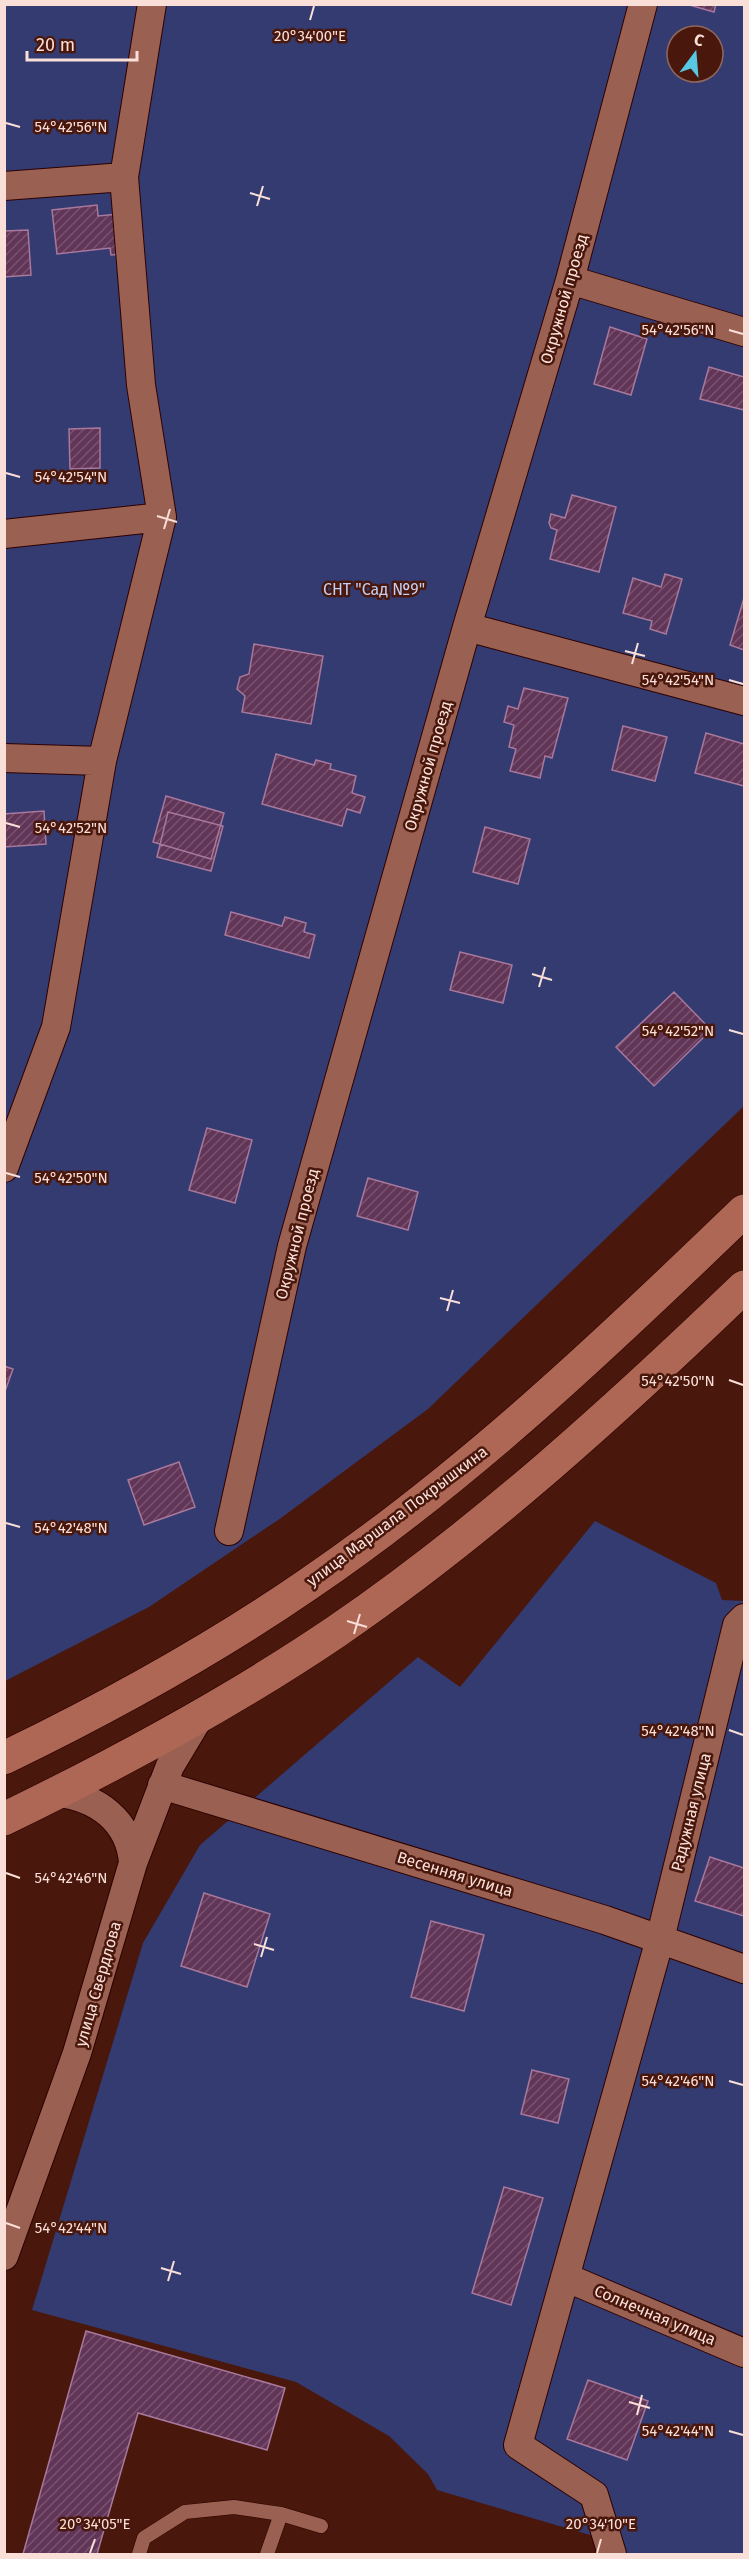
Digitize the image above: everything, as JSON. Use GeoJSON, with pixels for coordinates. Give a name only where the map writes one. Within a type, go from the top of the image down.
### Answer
{"type":"FeatureCollection","features":[{"type":"Feature","properties":{"kind":"main road","name":"улица Маршала Покрышкина"},"geometry":{"type":"LineString","coordinates":[[4,1758],[87,1717],[184,1663],[307,1585],[373,1538],[441,1485],[544,1398],[744,1211]]}},
{"type":"Feature","properties":{"kind":"main road"},"geometry":{"type":"LineString","coordinates":[[4,1819],[58,1793],[200,1716],[338,1630],[475,1528],[626,1398],[744,1287]]}},
{"type":"Feature","properties":{"kind":"street"},"geometry":{"type":"LineString","coordinates":[[4,1168],[56,1027],[102,761],[162,517],[141,385],[124,177],[152,4]]}},
{"type":"Feature","properties":{"kind":"street","name":"Окружной проезд"},"geometry":{"type":"LineString","coordinates":[[229,1531],[291,1246],[467,627],[570,280],[643,4]]}},
{"type":"Feature","properties":{"kind":"street"},"geometry":{"type":"LineString","coordinates":[[4,186],[124,177]]}},
{"type":"Feature","properties":{"kind":"street"},"geometry":{"type":"LineString","coordinates":[[570,280],[744,332]]}},
{"type":"Feature","properties":{"kind":"street"},"geometry":{"type":"LineString","coordinates":[[4,534],[162,517]]}},
{"type":"Feature","properties":{"kind":"street"},"geometry":{"type":"LineString","coordinates":[[467,627],[744,701]]}},
{"type":"Feature","properties":{"kind":"street"},"geometry":{"type":"LineString","coordinates":[[4,758],[102,761]]}},
{"type":"Feature","properties":{"kind":"street","name":"Радужная улица"},"geometry":{"type":"LineString","coordinates":[[612,2554],[594,2495],[518,2445],[660,1939],[737,1626],[744,1618]]}},
{"type":"Feature","properties":{"kind":"street","name":"улица Свердлова"},"geometry":{"type":"LineString","coordinates":[[4,2256],[77,2053],[133,1863],[176,1753],[200,1716]]}},
{"type":"Feature","properties":{"kind":"street","name":"Весенняя улица"},"geometry":{"type":"LineString","coordinates":[[162,1785],[605,1920],[744,1969]]}},
{"type":"Feature","properties":{"kind":"street"},"geometry":{"type":"LineString","coordinates":[[58,1793],[84,1798],[112,1815],[126,1835],[133,1863]]}},
{"type":"Feature","properties":{"kind":"street","name":"Солнечная улица"},"geometry":{"type":"LineString","coordinates":[[565,2277],[744,2353]]}},
{"type":"Feature","properties":{"kind":"lane"},"geometry":{"type":"LineString","coordinates":[[139,2554],[144,2538],[185,2512],[234,2507],[281,2514],[321,2526]]}},
{"type":"Feature","properties":{"kind":"lane"},"geometry":{"type":"LineString","coordinates":[[267,2554],[281,2514]]}},
{"type":"Feature","properties":{"kind":"green space","name":"СНТ \"Сад №9\""},"geometry":{"type":"Polygon","coordinates":[[[5,5],[744,5],[744,1106],[428,1409],[281,1518],[149,1607],[5,1681],[5,5]]]}},
{"type":"Feature","properties":{"kind":"green space"},"geometry":{"type":"Polygon","coordinates":[[[595,1521],[716,1583],[722,1600],[744,1601],[744,2554],[629,2554],[590,2535],[437,2490],[428,2474],[389,2436],[296,2382],[32,2310],[143,1943],[200,1845],[418,1657],[460,1687],[595,1521]]]}},
{"type":"Feature","properties":{"kind":"building"},"geometry":{"type":"Polygon","coordinates":[[[686,4],[716,4],[714,12],[686,4]]]}},
{"type":"Feature","properties":{"kind":"building"},"geometry":{"type":"Polygon","coordinates":[[[97,205],[98,216],[119,214],[125,254],[111,255],[110,248],[57,254],[52,210],[97,205]]]}},
{"type":"Feature","properties":{"kind":"building"},"geometry":{"type":"Polygon","coordinates":[[[28,230],[31,275],[4,277],[4,231],[28,230]]]}},
{"type":"Feature","properties":{"kind":"building"},"geometry":{"type":"Polygon","coordinates":[[[610,327],[647,339],[631,395],[594,384],[610,327]]]}},
{"type":"Feature","properties":{"kind":"building"},"geometry":{"type":"Polygon","coordinates":[[[709,367],[744,377],[744,410],[700,399],[709,367]]]}},
{"type":"Feature","properties":{"kind":"building"},"geometry":{"type":"Polygon","coordinates":[[[100,428],[100,468],[70,469],[69,429],[100,428]]]}},
{"type":"Feature","properties":{"kind":"building"},"geometry":{"type":"Polygon","coordinates":[[[572,495],[616,507],[599,572],[550,559],[557,530],[551,528],[549,523],[551,514],[565,518],[572,495]]]}},
{"type":"Feature","properties":{"kind":"building"},"geometry":{"type":"Polygon","coordinates":[[[665,574],[682,579],[666,634],[650,629],[652,621],[623,613],[633,578],[661,587],[665,574]]]}},
{"type":"Feature","properties":{"kind":"building"},"geometry":{"type":"Polygon","coordinates":[[[744,598],[744,650],[730,645],[744,598]]]}},
{"type":"Feature","properties":{"kind":"building"},"geometry":{"type":"Polygon","coordinates":[[[254,644],[323,656],[311,724],[242,712],[245,696],[237,689],[240,677],[249,674],[254,644]]]}},
{"type":"Feature","properties":{"kind":"building"},"geometry":{"type":"Polygon","coordinates":[[[524,688],[568,698],[552,758],[545,756],[540,778],[510,771],[516,749],[509,747],[514,725],[504,722],[508,706],[518,709],[524,688]]]}},
{"type":"Feature","properties":{"kind":"building"},"geometry":{"type":"Polygon","coordinates":[[[623,726],[667,737],[655,781],[612,770],[623,726]]]}},
{"type":"Feature","properties":{"kind":"building"},"geometry":{"type":"Polygon","coordinates":[[[706,733],[744,744],[744,786],[695,773],[706,733]]]}},
{"type":"Feature","properties":{"kind":"building"},"geometry":{"type":"Polygon","coordinates":[[[276,754],[314,765],[316,760],[331,764],[330,769],[356,776],[352,793],[365,797],[360,813],[347,809],[342,826],[262,804],[276,754]]]}},
{"type":"Feature","properties":{"kind":"building"},"geometry":{"type":"Polygon","coordinates":[[[166,796],[224,813],[211,859],[153,842],[166,796]]]}},
{"type":"Feature","properties":{"kind":"building"},"geometry":{"type":"Polygon","coordinates":[[[44,811],[46,844],[4,847],[4,814],[44,811]]]}},
{"type":"Feature","properties":{"kind":"building"},"geometry":{"type":"Polygon","coordinates":[[[168,812],[223,826],[211,871],[157,857],[168,812]]]}},
{"type":"Feature","properties":{"kind":"building"},"geometry":{"type":"Polygon","coordinates":[[[485,827],[530,839],[518,884],[473,872],[485,827]]]}},
{"type":"Feature","properties":{"kind":"building"},"geometry":{"type":"Polygon","coordinates":[[[231,912],[282,926],[285,917],[306,923],[304,932],[315,935],[309,958],[225,935],[231,912]]]}},
{"type":"Feature","properties":{"kind":"building"},"geometry":{"type":"Polygon","coordinates":[[[460,952],[512,965],[503,1003],[450,990],[460,952]]]}},
{"type":"Feature","properties":{"kind":"building"},"geometry":{"type":"Polygon","coordinates":[[[674,992],[711,1030],[654,1086],[616,1047],[674,992]]]}},
{"type":"Feature","properties":{"kind":"building"},"geometry":{"type":"Polygon","coordinates":[[[207,1128],[252,1140],[235,1203],[189,1190],[207,1128]]]}},
{"type":"Feature","properties":{"kind":"building"},"geometry":{"type":"Polygon","coordinates":[[[368,1178],[418,1192],[408,1230],[357,1216],[368,1178]]]}},
{"type":"Feature","properties":{"kind":"building"},"geometry":{"type":"Polygon","coordinates":[[[4,1366],[13,1369],[4,1394],[4,1366]]]}},
{"type":"Feature","properties":{"kind":"building"},"geometry":{"type":"Polygon","coordinates":[[[179,1462],[195,1507],[144,1525],[128,1480],[179,1462]]]}},
{"type":"Feature","properties":{"kind":"building"},"geometry":{"type":"Polygon","coordinates":[[[710,1857],[744,1868],[744,1916],[695,1901],[710,1857]]]}},
{"type":"Feature","properties":{"kind":"building"},"geometry":{"type":"Polygon","coordinates":[[[204,1893],[270,1914],[247,1987],[181,1966],[204,1893]]]}},
{"type":"Feature","properties":{"kind":"building"},"geometry":{"type":"Polygon","coordinates":[[[431,1921],[484,1935],[464,2011],[411,1997],[431,1921]]]}},
{"type":"Feature","properties":{"kind":"building"},"geometry":{"type":"Polygon","coordinates":[[[532,2070],[569,2079],[558,2123],[521,2114],[532,2070]]]}},
{"type":"Feature","properties":{"kind":"building"},"geometry":{"type":"Polygon","coordinates":[[[504,2187],[543,2198],[511,2305],[472,2293],[504,2187]]]}},
{"type":"Feature","properties":{"kind":"building"},"geometry":{"type":"Polygon","coordinates":[[[86,2331],[285,2388],[267,2450],[138,2413],[97,2554],[23,2554],[86,2331]]]}},
{"type":"Feature","properties":{"kind":"building"},"geometry":{"type":"Polygon","coordinates":[[[588,2380],[648,2401],[627,2460],[567,2439],[588,2380]]]}}]}
